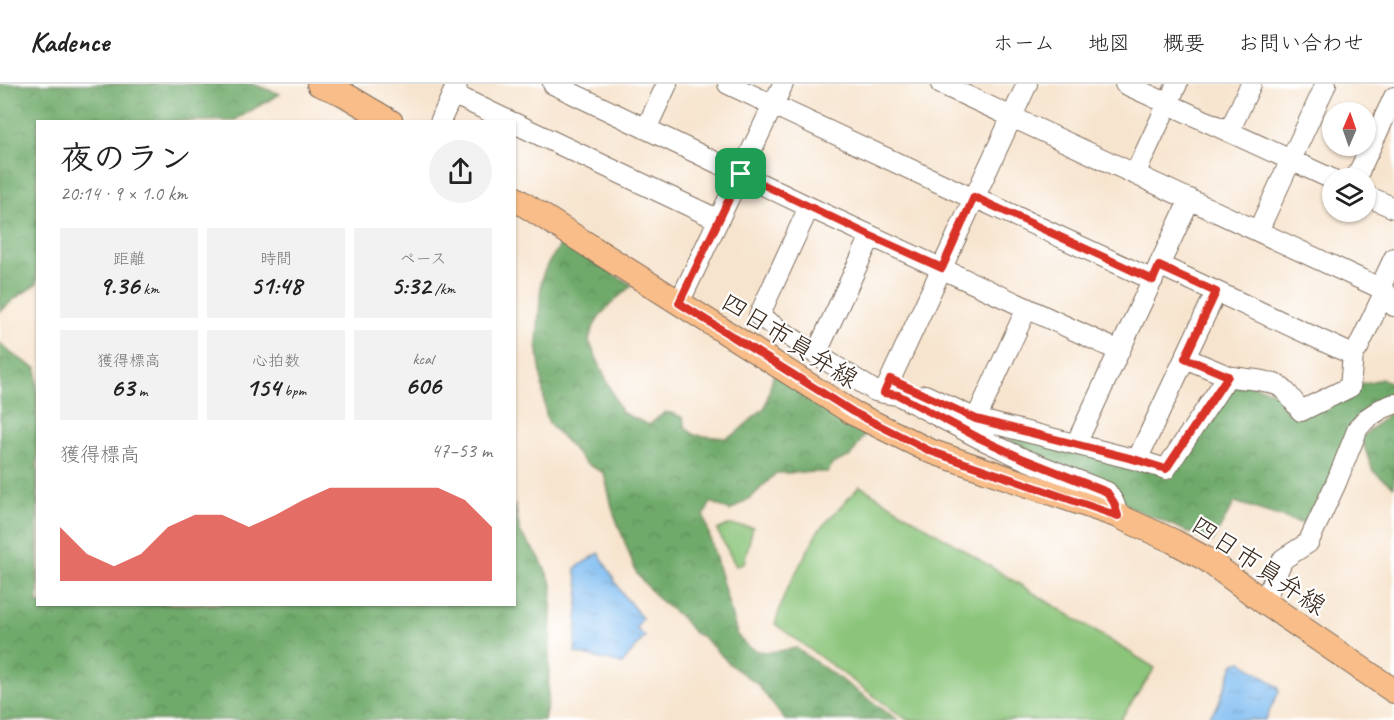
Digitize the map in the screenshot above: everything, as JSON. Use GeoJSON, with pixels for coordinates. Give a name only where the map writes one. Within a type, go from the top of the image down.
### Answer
{"type":"FeatureCollection","features":[{"type":"Feature","properties":{"kind":"main road"},"geometry":{"type":"LineString","coordinates":[[319,84],[342,93],[388,120]]}},
{"type":"Feature","properties":{"kind":"main road","name":"四日市員弁線"},"geometry":{"type":"LineString","coordinates":[[516,199],[853,412],[930,451],[1118,516],[1206,559],[1264,602],[1394,691]]}},
{"type":"Feature","properties":{"kind":"street"},"geometry":{"type":"LineString","coordinates":[[553,84],[809,207],[1119,351]]}},
{"type":"Feature","properties":{"kind":"street"},"geometry":{"type":"LineString","coordinates":[[646,129],[667,84]]}},
{"type":"Feature","properties":{"kind":"street"},"geometry":{"type":"LineString","coordinates":[[728,84],[974,198],[1156,273],[1216,292],[1353,355]]}},
{"type":"Feature","properties":{"kind":"street"},"geometry":{"type":"LineString","coordinates":[[679,303],[783,84]]}},
{"type":"Feature","properties":{"kind":"street"},"geometry":{"type":"LineString","coordinates":[[941,84],[1258,231],[1386,295]]}},
{"type":"Feature","properties":{"kind":"street"},"geometry":{"type":"LineString","coordinates":[[809,207],[759,316],[875,391],[887,386],[1027,84]]}},
{"type":"Feature","properties":{"kind":"street"},"geometry":{"type":"LineString","coordinates":[[1125,84],[1322,175]]}},
{"type":"Feature","properties":{"kind":"street"},"geometry":{"type":"LineString","coordinates":[[1135,174],[1177,84]]}},
{"type":"Feature","properties":{"kind":"street"},"geometry":{"type":"LineString","coordinates":[[1228,132],[1251,84]]}},
{"type":"Feature","properties":{"kind":"street"},"geometry":{"type":"LineString","coordinates":[[1258,231],[1326,84]]}},
{"type":"Feature","properties":{"kind":"street"},"geometry":{"type":"LineString","coordinates":[[441,120],[455,89],[509,120]]}},
{"type":"Feature","properties":{"kind":"street"},"geometry":{"type":"LineString","coordinates":[[1361,168],[1394,97]]}},
{"type":"Feature","properties":{"kind":"street"},"geometry":{"type":"LineString","coordinates":[[516,123],[719,220]]}},
{"type":"Feature","properties":{"kind":"street"},"geometry":{"type":"LineString","coordinates":[[1076,444],[1190,199]]}},
{"type":"Feature","properties":{"kind":"street"},"geometry":{"type":"LineString","coordinates":[[1376,200],[1394,208]]}},
{"type":"Feature","properties":{"kind":"street"},"geometry":{"type":"LineString","coordinates":[[816,354],[871,236]]}},
{"type":"Feature","properties":{"kind":"street"},"geometry":{"type":"LineString","coordinates":[[1185,358],[1228,376],[1279,385],[1301,411],[1350,387],[1353,355],[1386,295],[1394,258]]}},
{"type":"Feature","properties":{"kind":"street"},"geometry":{"type":"LineString","coordinates":[[1137,460],[1216,292]]}},
{"type":"Feature","properties":{"kind":"street"},"geometry":{"type":"LineString","coordinates":[[976,419],[1027,308]]}},
{"type":"Feature","properties":{"kind":"street"},"geometry":{"type":"LineString","coordinates":[[887,386],[976,419],[1166,469],[1228,376]]}},
{"type":"Feature","properties":{"kind":"street"},"geometry":{"type":"LineString","coordinates":[[887,386],[898,395],[979,438],[1024,459],[1107,492],[1118,516]]}},
{"type":"Feature","properties":{"kind":"street"},"geometry":{"type":"LineString","coordinates":[[1264,602],[1283,559],[1308,543],[1358,428],[1366,419],[1394,404]]}},
{"type":"Feature","properties":{"kind":"green space"},"geometry":{"type":"Polygon","coordinates":[[[0,84],[252,84],[280,94],[235,120],[36,120],[36,285],[14,299],[0,312],[0,84]]]}},
{"type":"Feature","properties":{"kind":"green space"},"geometry":{"type":"Polygon","coordinates":[[[561,244],[632,285],[600,317],[591,332],[589,341],[621,412],[649,425],[665,412],[675,414],[683,418],[686,428],[694,435],[725,438],[735,434],[765,407],[774,373],[868,430],[851,456],[832,464],[828,472],[776,473],[753,496],[730,511],[711,502],[704,516],[737,634],[742,641],[748,647],[763,652],[796,648],[898,720],[785,720],[757,684],[732,666],[703,637],[694,633],[682,618],[657,598],[637,574],[613,511],[604,473],[585,463],[550,425],[546,416],[537,343],[541,283],[547,265],[561,244]]]}},
{"type":"Feature","properties":{"kind":"green space"},"geometry":{"type":"Polygon","coordinates":[[[0,343],[12,354],[36,368],[36,606],[516,606],[516,510],[520,532],[539,557],[552,584],[548,701],[544,720],[0,720],[0,343]]]}},
{"type":"Feature","properties":{"kind":"green space"},"geometry":{"type":"Polygon","coordinates":[[[1228,378],[1275,392],[1300,416],[1360,384],[1382,379],[1390,382],[1392,391],[1369,406],[1307,525],[1235,502],[1212,542],[1127,506],[1111,484],[1027,453],[1001,433],[1167,471],[1228,378]]]}},
{"type":"Feature","properties":{"kind":"green space"},"geometry":{"type":"Polygon","coordinates":[[[1394,409],[1394,487],[1373,471],[1361,438],[1394,409]]]}},
{"type":"Feature","properties":{"kind":"green space"},"geometry":{"type":"Polygon","coordinates":[[[860,486],[1155,668],[1120,720],[907,720],[775,624],[785,593],[818,531],[860,486]]]}},
{"type":"Feature","properties":{"kind":"green space"},"geometry":{"type":"Polygon","coordinates":[[[728,525],[753,527],[744,563],[736,566],[717,530],[728,525]]]}},
{"type":"Feature","properties":{"kind":"water"},"geometry":{"type":"Polygon","coordinates":[[[599,553],[622,593],[642,618],[636,629],[645,636],[622,664],[575,653],[579,588],[575,568],[599,553]]]}},
{"type":"Feature","properties":{"kind":"water"},"geometry":{"type":"Polygon","coordinates":[[[1241,661],[1278,687],[1279,692],[1265,720],[1206,720],[1217,707],[1234,663],[1241,661]]]}},
{"type":"Feature","properties":{"kind":"route"},"geometry":{"type":"LineString","coordinates":[[741,174],[942,268],[974,197],[1153,280],[1159,266],[1216,292],[1185,358],[1228,376],[1166,469],[976,419],[890,379],[884,393],[898,395],[1024,459],[1107,492],[1118,516],[930,451],[853,412],[679,303],[741,174]]}}]}
